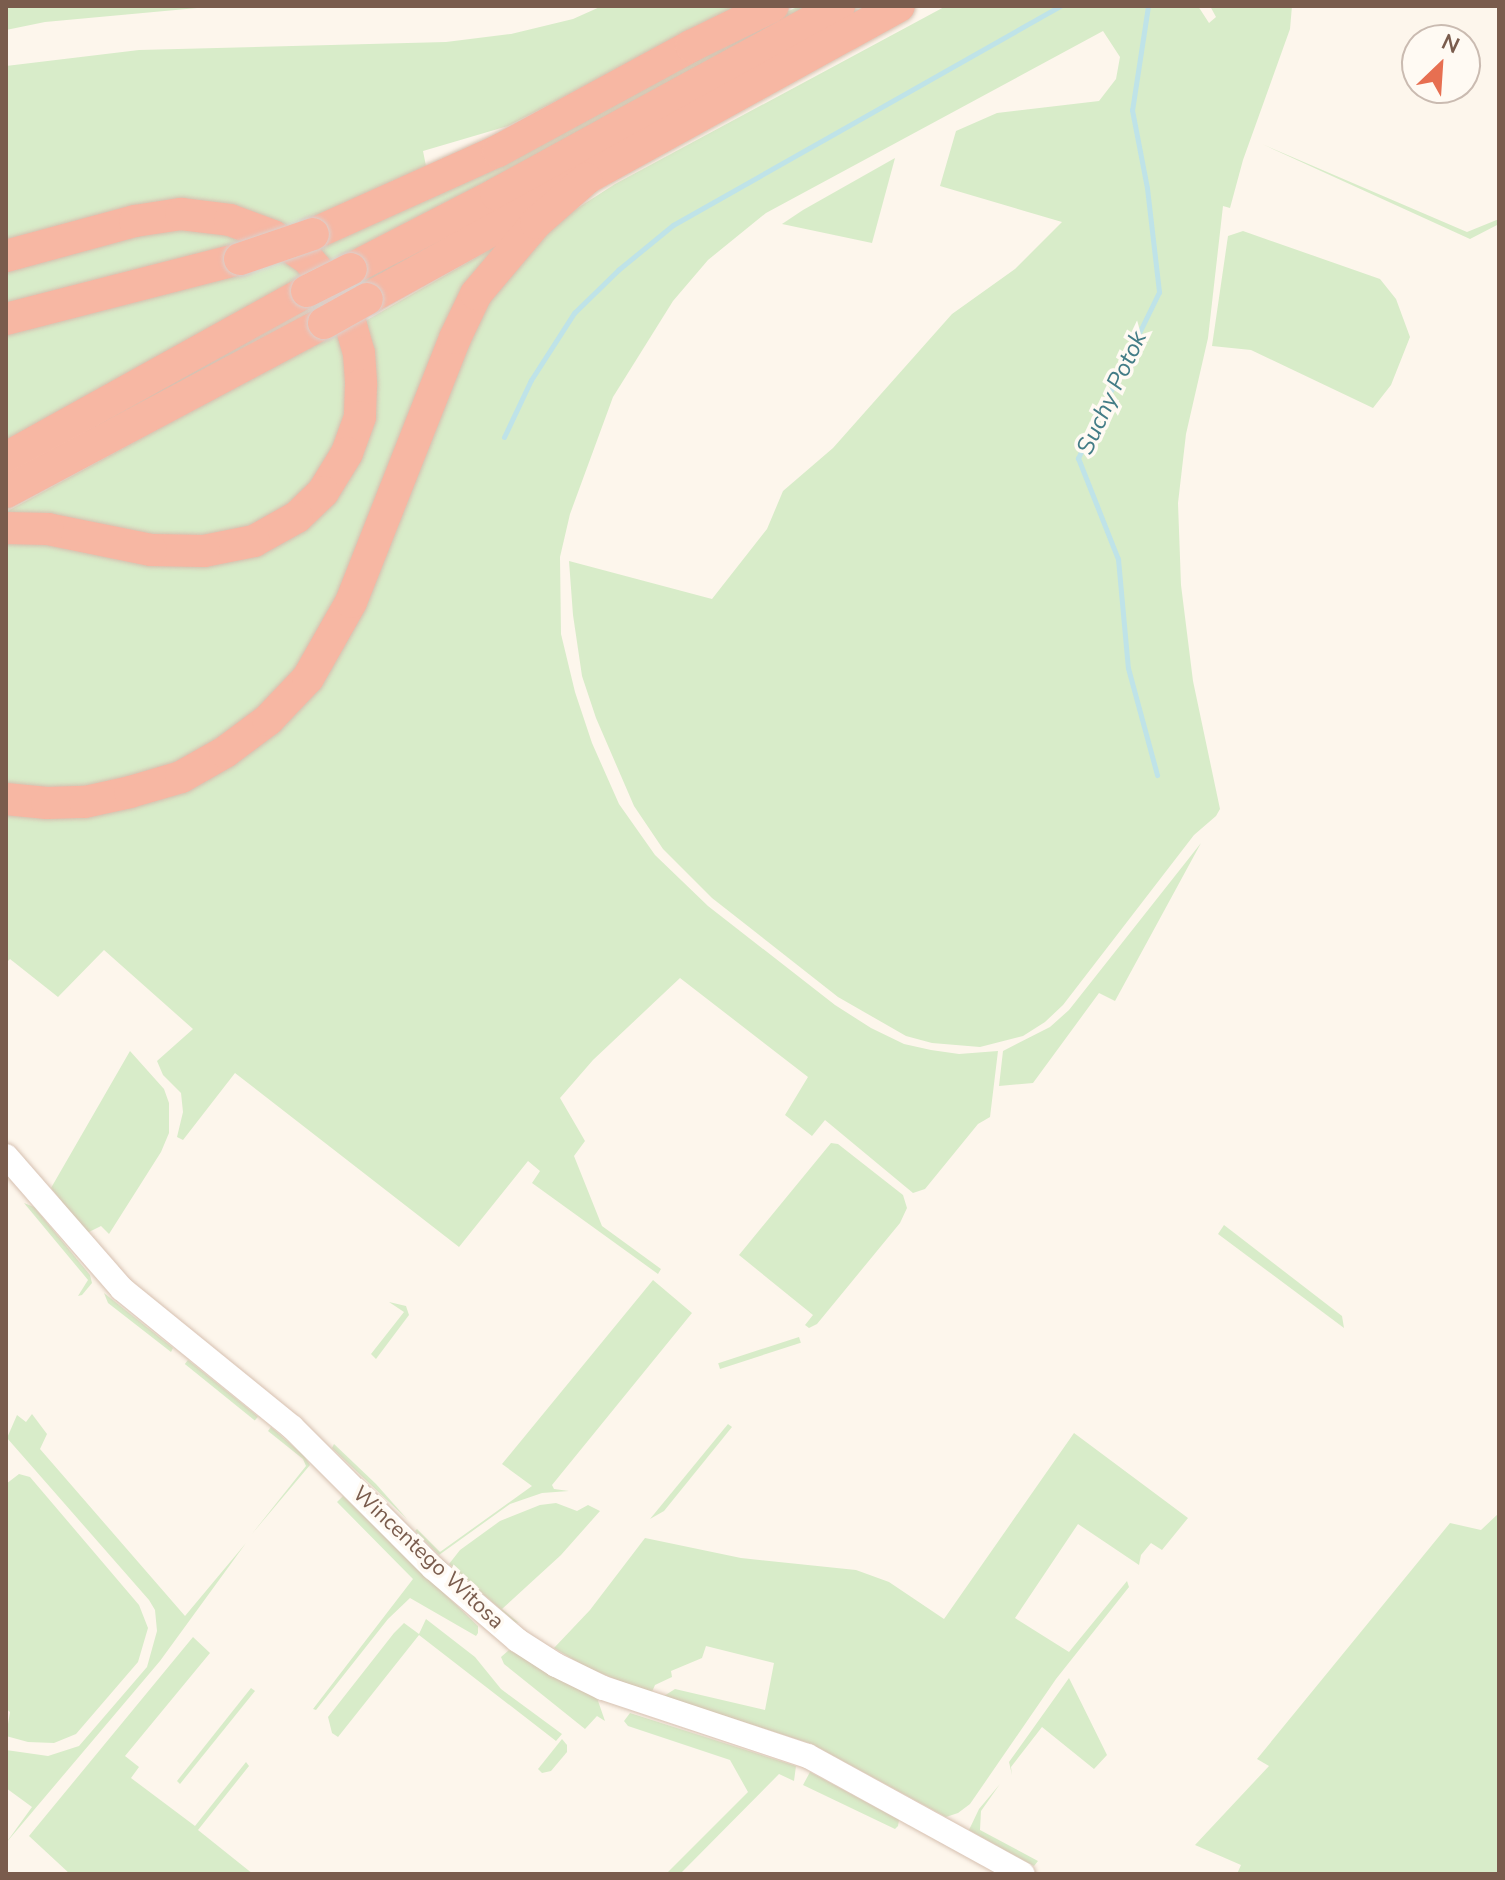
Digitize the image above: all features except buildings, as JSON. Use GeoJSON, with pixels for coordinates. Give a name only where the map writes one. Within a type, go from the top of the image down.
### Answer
{"type":"FeatureCollection","features":[{"type":"Feature","properties":{"kind":"highway"},"geometry":{"type":"LineString","coordinates":[[6,319],[240,259],[313,234],[498,151],[691,46],[773,6]]}},
{"type":"Feature","properties":{"kind":"highway"},"geometry":{"type":"LineString","coordinates":[[6,458],[307,291],[510,186],[839,6]]}},
{"type":"Feature","properties":{"kind":"highway"},"geometry":{"type":"LineString","coordinates":[[6,492],[324,323],[899,6]]}},
{"type":"Feature","properties":{"kind":"highway"},"geometry":{"type":"LineString","coordinates":[[6,799],[47,803],[85,802],[181,777],[225,752],[268,720],[308,678],[351,602],[455,338],[476,294],[536,223],[586,179]]}},
{"type":"Feature","properties":{"kind":"highway"},"geometry":{"type":"LineString","coordinates":[[6,256],[135,221],[181,214],[230,220],[273,236],[307,258],[334,289],[356,342],[361,385],[360,417],[347,453],[323,492],[297,517],[254,541],[204,551],[151,550],[48,529],[6,528]]}},
{"type":"Feature","properties":{"kind":"street","name":"Wincentego Witosa"},"geometry":{"type":"LineString","coordinates":[[6,1156],[122,1289],[292,1427],[433,1568],[509,1634],[556,1665],[603,1688],[783,1746],[831,1767],[1023,1874]]}},
{"type":"Feature","properties":{"kind":"green space"},"geometry":{"type":"Polygon","coordinates":[[[6,6],[219,6],[45,22],[6,30],[6,6]]]}},
{"type":"Feature","properties":{"kind":"green space"},"geometry":{"type":"Polygon","coordinates":[[[602,6],[739,6],[508,126],[423,151],[427,171],[324,215],[277,230],[254,220],[6,247],[6,66],[139,50],[446,42],[511,34],[573,19],[602,6]]]}},
{"type":"Feature","properties":{"kind":"green space"},"geometry":{"type":"Polygon","coordinates":[[[799,6],[814,6],[327,268],[307,249],[799,6]]]}},
{"type":"Feature","properties":{"kind":"green space"},"geometry":{"type":"Polygon","coordinates":[[[946,6],[1198,6],[1209,23],[1216,17],[1210,6],[1292,6],[1290,29],[1243,160],[1230,208],[1223,206],[1208,338],[1186,434],[1178,503],[1181,585],[1193,681],[1220,809],[1216,816],[1194,835],[1063,1005],[1045,1022],[1023,1036],[980,1047],[932,1043],[906,1036],[838,997],[712,898],[663,849],[634,806],[596,718],[582,676],[573,615],[569,561],[712,599],[767,529],[783,491],[833,448],[952,314],[1015,269],[1062,222],[940,186],[956,131],[997,113],[1099,101],[1116,79],[1120,57],[1103,31],[766,213],[708,260],[673,301],[613,397],[570,514],[560,557],[561,634],[575,692],[592,743],[619,804],[655,855],[708,906],[835,1005],[871,1028],[904,1044],[931,1050],[959,1054],[998,1051],[990,1117],[978,1124],[925,1189],[913,1193],[825,1120],[812,1136],[785,1115],[808,1077],[680,978],[593,1060],[560,1098],[585,1141],[574,1156],[602,1226],[661,1269],[658,1274],[532,1183],[540,1171],[528,1161],[459,1247],[235,1073],[183,1140],[177,1137],[183,1112],[181,1093],[163,1075],[157,1061],[193,1029],[104,950],[58,997],[10,959],[6,963],[6,806],[92,808],[300,697],[456,354],[513,264],[570,213],[615,184],[946,6]]]}},
{"type":"Feature","properties":{"kind":"green space"},"geometry":{"type":"Polygon","coordinates":[[[1262,144],[1467,232],[1499,219],[1499,224],[1470,239],[1262,144]]]}},
{"type":"Feature","properties":{"kind":"green space"},"geometry":{"type":"Polygon","coordinates":[[[895,158],[872,243],[782,224],[803,210],[895,158]]]}},
{"type":"Feature","properties":{"kind":"green space"},"geometry":{"type":"Polygon","coordinates":[[[159,229],[216,229],[277,253],[321,291],[351,363],[346,428],[315,485],[260,527],[185,541],[6,523],[6,512],[330,335],[297,282],[6,441],[6,265],[159,229]]]}},
{"type":"Feature","properties":{"kind":"green space"},"geometry":{"type":"Polygon","coordinates":[[[1243,231],[1380,279],[1396,299],[1410,337],[1391,385],[1373,408],[1251,350],[1212,346],[1228,236],[1243,231]]]}},
{"type":"Feature","properties":{"kind":"green space"},"geometry":{"type":"Polygon","coordinates":[[[505,241],[320,641],[260,712],[166,772],[114,786],[6,789],[6,541],[203,560],[344,482],[360,324],[505,241]]]}},
{"type":"Feature","properties":{"kind":"green space"},"geometry":{"type":"Polygon","coordinates":[[[1201,843],[1115,1001],[1099,993],[1033,1083],[999,1086],[1003,1051],[1050,1027],[1069,1010],[1201,843]]]}},
{"type":"Feature","properties":{"kind":"green space"},"geometry":{"type":"Polygon","coordinates":[[[130,1051],[164,1089],[169,1103],[169,1133],[161,1152],[109,1234],[101,1226],[87,1233],[51,1188],[130,1051]]]}},
{"type":"Feature","properties":{"kind":"green space"},"geometry":{"type":"Polygon","coordinates":[[[831,1143],[838,1144],[903,1195],[907,1208],[900,1223],[817,1324],[809,1328],[805,1325],[813,1315],[739,1255],[831,1143]]]}},
{"type":"Feature","properties":{"kind":"green space"},"geometry":{"type":"Polygon","coordinates":[[[24,1203],[34,1207],[90,1275],[92,1283],[82,1295],[78,1296],[88,1280],[24,1203]]]}},
{"type":"Feature","properties":{"kind":"green space"},"geometry":{"type":"Polygon","coordinates":[[[1224,1225],[1342,1316],[1344,1328],[1218,1234],[1224,1225]]]}},
{"type":"Feature","properties":{"kind":"green space"},"geometry":{"type":"Polygon","coordinates":[[[653,1280],[692,1313],[552,1485],[554,1489],[569,1491],[542,1493],[510,1504],[439,1555],[415,1531],[417,1529],[440,1552],[532,1486],[502,1464],[653,1280]]]}},
{"type":"Feature","properties":{"kind":"green space"},"geometry":{"type":"Polygon","coordinates":[[[104,1293],[173,1348],[171,1352],[108,1303],[104,1293]]]}},
{"type":"Feature","properties":{"kind":"green space"},"geometry":{"type":"Polygon","coordinates":[[[389,1302],[406,1306],[409,1315],[376,1359],[371,1354],[404,1312],[389,1302]]]}},
{"type":"Feature","properties":{"kind":"green space"},"geometry":{"type":"Polygon","coordinates":[[[799,1337],[801,1343],[720,1369],[718,1363],[799,1337]]]}},
{"type":"Feature","properties":{"kind":"green space"},"geometry":{"type":"Polygon","coordinates":[[[188,1360],[258,1417],[255,1421],[185,1364],[188,1360]]]}},
{"type":"Feature","properties":{"kind":"green space"},"geometry":{"type":"Polygon","coordinates":[[[32,1414],[47,1434],[40,1449],[185,1616],[246,1543],[160,1661],[6,1843],[32,1807],[6,1788],[6,1750],[48,1756],[79,1746],[147,1667],[157,1631],[155,1610],[149,1600],[7,1438],[17,1415],[26,1422],[32,1414]]]}},
{"type":"Feature","properties":{"kind":"green space"},"geometry":{"type":"Polygon","coordinates":[[[728,1424],[732,1427],[664,1511],[650,1519],[728,1424]]]}},
{"type":"Feature","properties":{"kind":"green space"},"geometry":{"type":"Polygon","coordinates":[[[271,1427],[310,1465],[251,1535],[306,1466],[303,1459],[268,1431],[271,1427]]]}},
{"type":"Feature","properties":{"kind":"green space"},"geometry":{"type":"Polygon","coordinates":[[[1074,1433],[1188,1518],[1162,1550],[1151,1543],[1141,1555],[1139,1565],[1078,1524],[1015,1618],[1069,1652],[1127,1581],[1129,1587],[1056,1679],[970,1804],[958,1813],[946,1817],[812,1744],[664,1696],[675,1689],[765,1710],[774,1663],[706,1646],[702,1658],[671,1671],[672,1677],[655,1685],[651,1694],[586,1667],[554,1648],[590,1610],[645,1538],[741,1558],[856,1570],[889,1582],[944,1619],[1074,1433]]]}},
{"type":"Feature","properties":{"kind":"green space"},"geometry":{"type":"Polygon","coordinates":[[[334,1444],[376,1484],[407,1519],[332,1448],[334,1444]]]}},
{"type":"Feature","properties":{"kind":"green space"},"geometry":{"type":"Polygon","coordinates":[[[19,1474],[30,1477],[139,1605],[148,1628],[138,1662],[76,1734],[54,1743],[28,1742],[6,1736],[10,1712],[6,1709],[6,1484],[19,1474]]]}},
{"type":"Feature","properties":{"kind":"green space"},"geometry":{"type":"Polygon","coordinates":[[[343,1496],[478,1626],[478,1633],[476,1636],[410,1598],[388,1619],[316,1710],[313,1709],[413,1579],[337,1502],[343,1496]]]}},
{"type":"Feature","properties":{"kind":"green space"},"geometry":{"type":"Polygon","coordinates":[[[556,1503],[577,1511],[588,1505],[600,1511],[561,1555],[502,1609],[519,1623],[515,1622],[449,1564],[460,1550],[500,1521],[540,1505],[556,1503]]]}},
{"type":"Feature","properties":{"kind":"green space"},"geometry":{"type":"Polygon","coordinates":[[[1499,1513],[1499,1874],[1237,1874],[1241,1865],[1195,1845],[1269,1766],[1257,1759],[1450,1523],[1481,1530],[1499,1513]]]}},
{"type":"Feature","properties":{"kind":"green space"},"geometry":{"type":"Polygon","coordinates":[[[426,1619],[475,1657],[501,1689],[562,1734],[556,1741],[419,1635],[338,1737],[332,1733],[328,1717],[394,1633],[404,1623],[419,1634],[426,1619]]]}},
{"type":"Feature","properties":{"kind":"green space"},"geometry":{"type":"Polygon","coordinates":[[[193,1637],[210,1653],[125,1756],[139,1767],[131,1778],[195,1826],[246,1762],[249,1766],[198,1830],[253,1874],[70,1874],[29,1836],[193,1637]]]}},
{"type":"Feature","properties":{"kind":"green space"},"geometry":{"type":"Polygon","coordinates":[[[509,1650],[597,1698],[605,1721],[597,1716],[585,1729],[504,1664],[501,1657],[509,1650]]]}},
{"type":"Feature","properties":{"kind":"green space"},"geometry":{"type":"Polygon","coordinates":[[[1069,1678],[1107,1755],[1094,1769],[1042,1727],[1011,1767],[1012,1775],[1009,1762],[1069,1678]]]}},
{"type":"Feature","properties":{"kind":"green space"},"geometry":{"type":"Polygon","coordinates":[[[251,1688],[255,1691],[180,1784],[177,1781],[251,1688]]]}},
{"type":"Feature","properties":{"kind":"green space"},"geometry":{"type":"Polygon","coordinates":[[[630,1713],[796,1766],[794,1781],[779,1774],[680,1874],[666,1874],[748,1792],[730,1760],[628,1726],[624,1721],[630,1713]]]}},
{"type":"Feature","properties":{"kind":"green space"},"geometry":{"type":"Polygon","coordinates":[[[562,1739],[567,1745],[567,1752],[551,1771],[542,1773],[538,1769],[562,1739]]]}},
{"type":"Feature","properties":{"kind":"green space"},"geometry":{"type":"Polygon","coordinates":[[[810,1772],[899,1820],[898,1826],[895,1829],[803,1785],[810,1772]]]}},
{"type":"Feature","properties":{"kind":"green space"},"geometry":{"type":"Polygon","coordinates":[[[1000,1784],[981,1811],[980,1830],[1038,1861],[1034,1866],[969,1830],[979,1809],[1000,1784]]]}},
{"type":"Feature","properties":{"kind":"waterway"},"geometry":{"type":"LineString","coordinates":[[504,437],[531,380],[574,313],[618,270],[673,225],[1060,6]]}},
{"type":"Feature","properties":{"kind":"waterway","name":"Suchy Potok"},"geometry":{"type":"LineString","coordinates":[[1148,6],[1132,110],[1147,188],[1159,292],[1078,458],[1118,559],[1128,668],[1157,775]]}}]}
